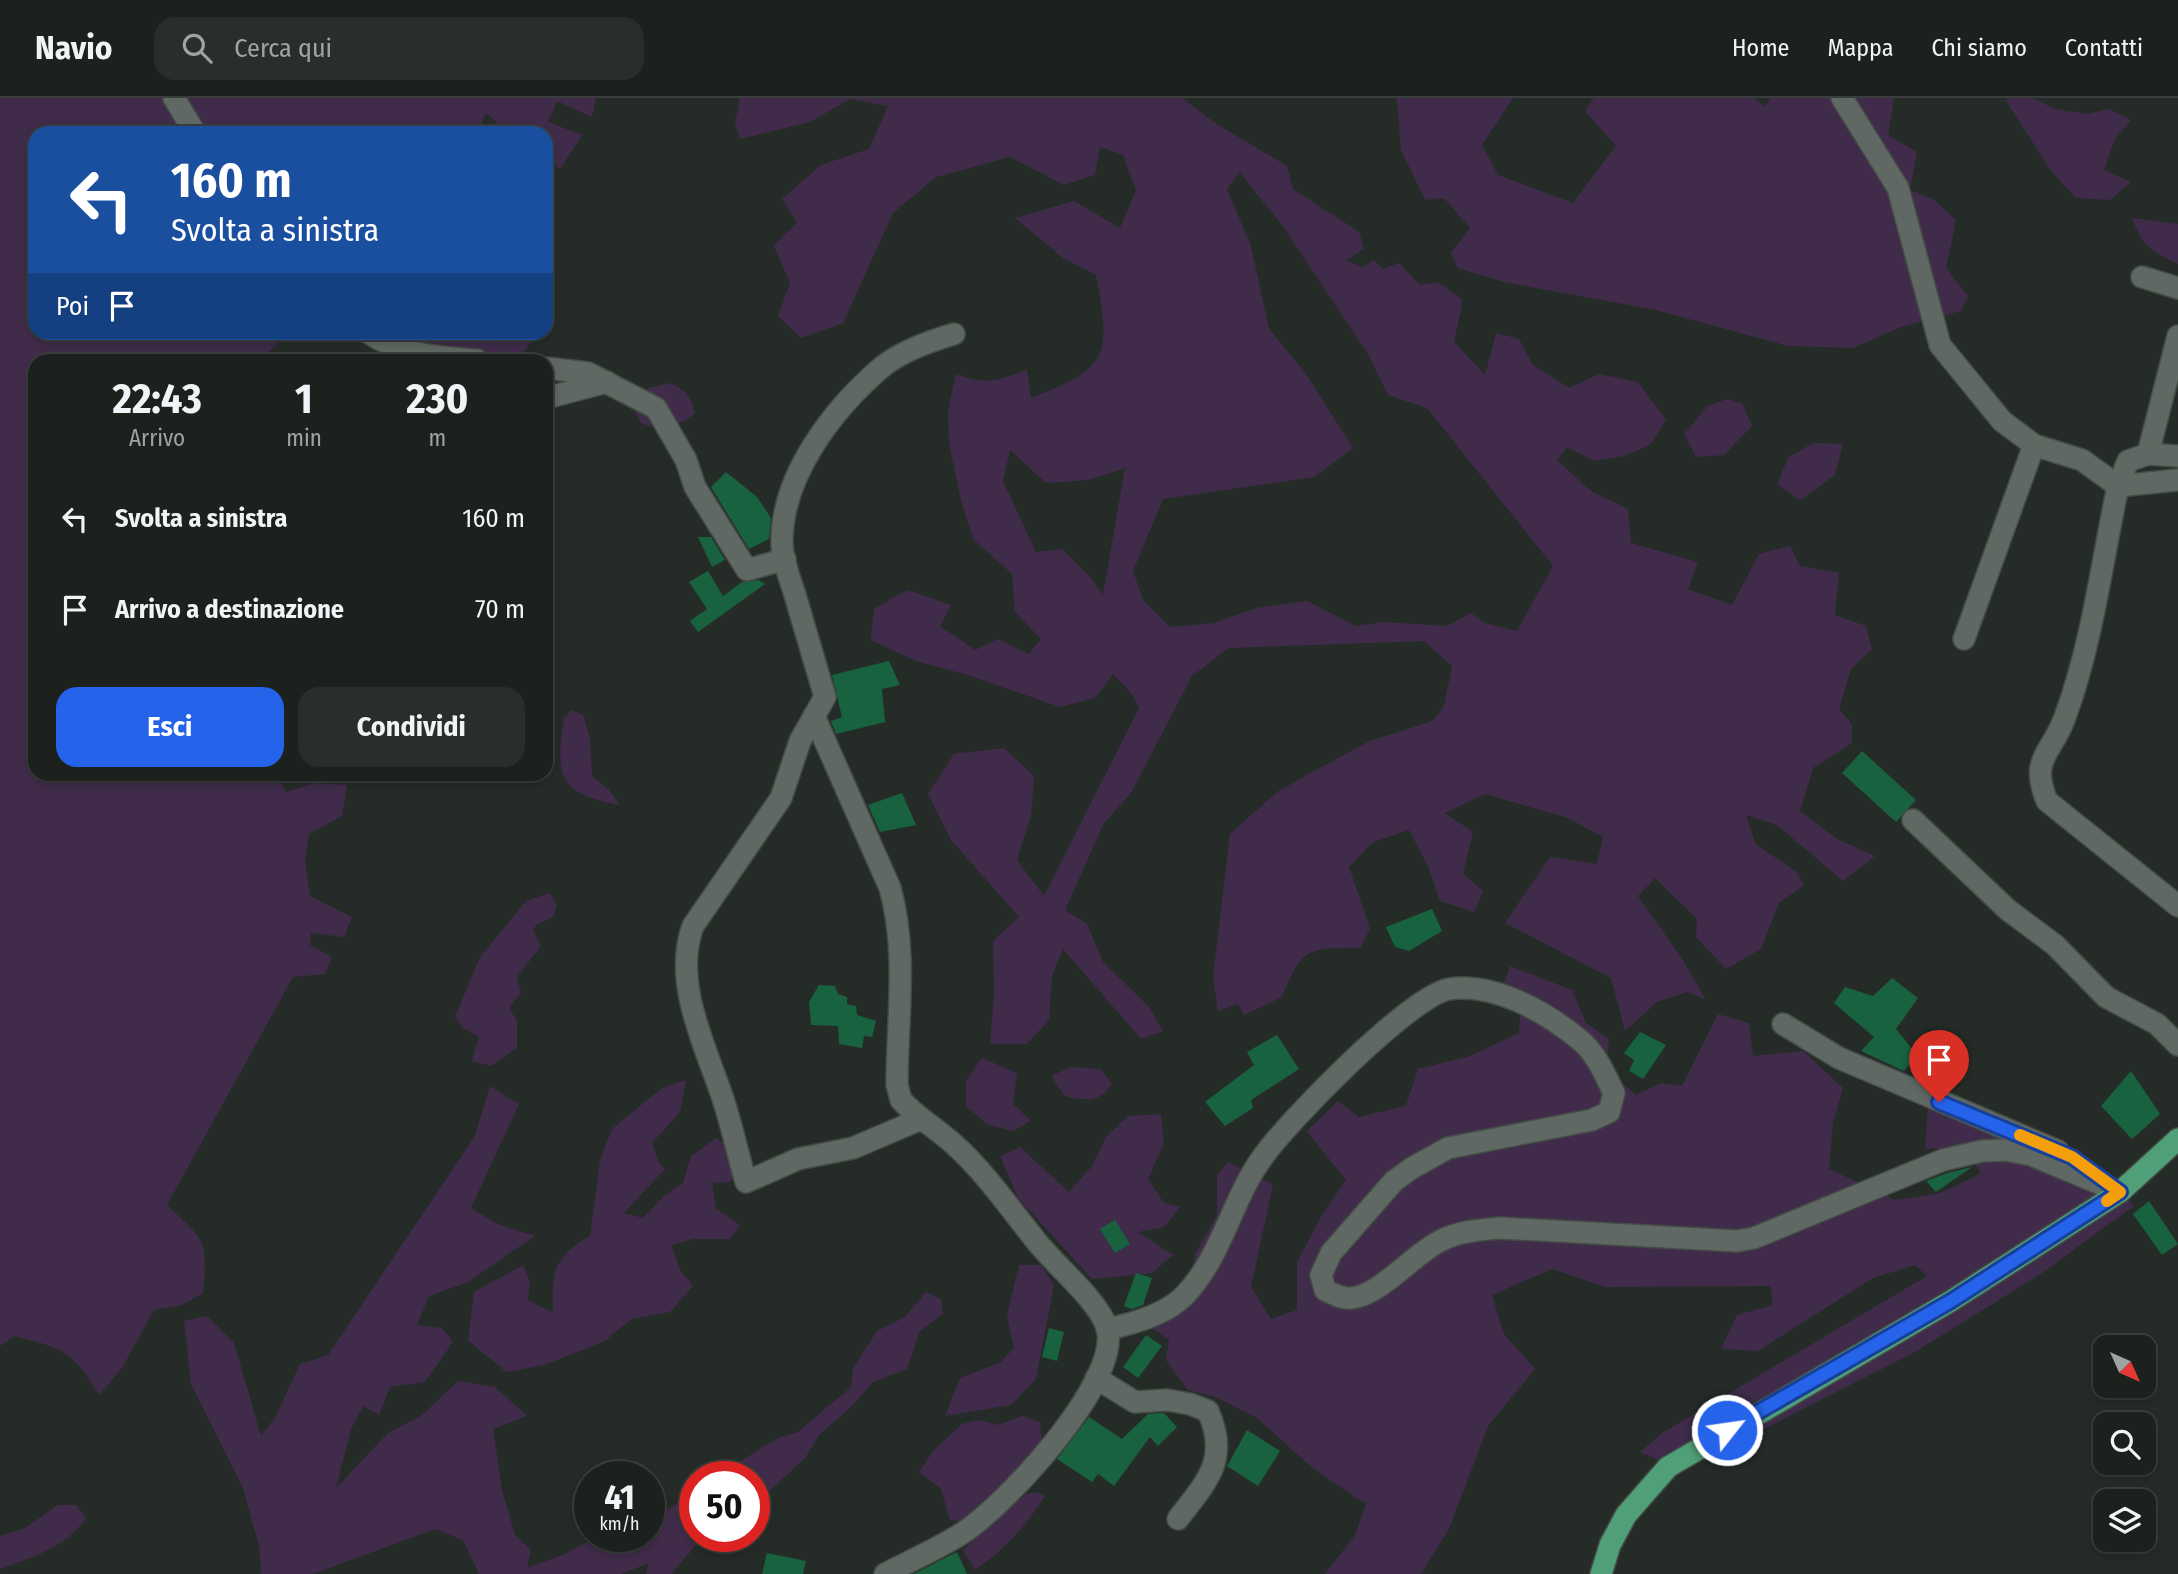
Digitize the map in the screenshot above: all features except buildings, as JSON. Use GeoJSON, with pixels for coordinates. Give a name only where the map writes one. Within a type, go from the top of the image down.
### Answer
{"type":"FeatureCollection","features":[{"type":"Feature","properties":{"kind":"main road"},"geometry":{"type":"LineString","coordinates":[[1601,1574],[1610,1545],[1626,1515],[1668,1467],[1951,1301],[2120,1192],[2175,1149]]}},
{"type":"Feature","properties":{"kind":"street"},"geometry":{"type":"LineString","coordinates":[[174,98],[191,126]]}},
{"type":"Feature","properties":{"kind":"street"},"geometry":{"type":"LineString","coordinates":[[1842,98],[1898,188],[1940,345],[2002,421],[2034,444],[2082,460],[2118,486],[2178,480]]}},
{"type":"Feature","properties":{"kind":"street"},"geometry":{"type":"LineString","coordinates":[[2142,278],[2178,288]]}},
{"type":"Feature","properties":{"kind":"street"},"geometry":{"type":"LineString","coordinates":[[921,1119],[853,1148],[798,1159],[746,1182],[691,998],[685,965],[687,943],[693,926],[781,798],[800,741],[825,697],[782,545],[786,509],[793,485],[813,446],[844,405],[883,366],[910,350],[954,334]]}},
{"type":"Feature","properties":{"kind":"street"},"geometry":{"type":"LineString","coordinates":[[2148,454],[2178,336]]}},
{"type":"Feature","properties":{"kind":"street"},"geometry":{"type":"LineString","coordinates":[[377,340],[415,354]]}},
{"type":"Feature","properties":{"kind":"street"},"geometry":{"type":"LineString","coordinates":[[553,369],[588,373],[656,408],[664,418],[695,487],[747,570],[785,559]]}},
{"type":"Feature","properties":{"kind":"street"},"geometry":{"type":"LineString","coordinates":[[553,396],[607,382]]}},
{"type":"Feature","properties":{"kind":"street"},"geometry":{"type":"LineString","coordinates":[[1964,639],[2034,444]]}},
{"type":"Feature","properties":{"kind":"street"},"geometry":{"type":"LineString","coordinates":[[2178,456],[2148,454],[2128,461],[2118,486],[2083,652],[2065,719],[2043,757],[2038,780],[2047,801],[2178,906]]}},
{"type":"Feature","properties":{"kind":"street"},"geometry":{"type":"LineString","coordinates":[[814,716],[890,888],[896,910],[900,943],[897,1085],[901,1100],[956,1145],[981,1170],[1037,1242],[1095,1308],[1107,1329],[1106,1351],[1096,1378],[1066,1430],[1002,1501],[962,1534],[885,1574]]}},
{"type":"Feature","properties":{"kind":"street"},"geometry":{"type":"LineString","coordinates":[[1913,820],[2008,910],[2055,945],[2106,997],[2157,1024],[2178,1045]]}},
{"type":"Feature","properties":{"kind":"street"},"geometry":{"type":"LineString","coordinates":[[1107,1329],[1135,1323],[1182,1298],[1205,1272],[1260,1160],[1292,1119],[1409,1009],[1447,990],[1472,988],[1496,993],[1536,1012],[1581,1041],[1597,1061],[1614,1093],[1609,1112],[1592,1120],[1448,1147],[1412,1168],[1394,1181],[1331,1252],[1321,1275],[1325,1290],[1338,1296],[1352,1298],[1371,1290],[1420,1252],[1465,1232],[1500,1228],[1737,1241],[1754,1238],[1943,1160],[1982,1151],[2005,1150],[2031,1155],[2120,1192]]}},
{"type":"Feature","properties":{"kind":"street"},"geometry":{"type":"LineString","coordinates":[[1783,1024],[1839,1058],[2072,1157],[2120,1192]]}},
{"type":"Feature","properties":{"kind":"street"},"geometry":{"type":"LineString","coordinates":[[1096,1378],[1135,1402],[1167,1400],[1208,1411],[1215,1427],[1218,1447],[1214,1469],[1178,1519]]}},
{"type":"Feature","properties":{"kind":"shaded area"},"geometry":{"type":"Polygon","coordinates":[[[0,98],[596,98],[592,117],[557,101],[548,122],[582,135],[560,169],[553,164],[553,126],[500,126],[486,113],[481,126],[28,126],[28,340],[282,340],[266,354],[28,354],[28,781],[280,781],[286,792],[314,783],[347,785],[342,816],[309,834],[305,861],[310,896],[352,917],[344,937],[311,933],[310,945],[332,957],[325,974],[293,977],[167,1205],[202,1243],[205,1262],[203,1293],[182,1305],[154,1310],[122,1368],[99,1395],[74,1360],[55,1348],[14,1336],[0,1346],[0,98]]]}},
{"type":"Feature","properties":{"kind":"shaded area"},"geometry":{"type":"Polygon","coordinates":[[[740,98],[1182,98],[1215,123],[1287,166],[1293,189],[1359,232],[1364,249],[1346,260],[1362,267],[1374,260],[1383,269],[1399,263],[1420,285],[1437,282],[1463,300],[1454,342],[1485,375],[1496,333],[1519,339],[1533,365],[1569,388],[1599,374],[1638,382],[1666,420],[1650,445],[1625,456],[1595,461],[1567,447],[1557,460],[1591,491],[1628,509],[1631,543],[1698,562],[1688,589],[1732,605],[1759,554],[1790,546],[1800,566],[1839,573],[1835,615],[1866,626],[1872,649],[1851,669],[1839,709],[1852,724],[1852,743],[1813,768],[1800,811],[1837,839],[1875,856],[1843,881],[1777,825],[1746,815],[1756,845],[1796,871],[1804,885],[1779,903],[1761,949],[1726,969],[1696,937],[1697,919],[1655,878],[1638,896],[1683,960],[1706,1000],[1687,992],[1657,1002],[1625,1031],[1611,978],[1505,923],[1550,857],[1597,864],[1603,837],[1568,818],[1485,794],[1445,813],[1473,832],[1463,874],[1483,891],[1474,912],[1440,901],[1428,866],[1409,830],[1373,842],[1349,867],[1370,929],[1360,948],[1318,950],[1309,954],[1295,968],[1282,997],[1244,1015],[1238,1004],[1218,1011],[1213,977],[1230,834],[1277,792],[1318,769],[1370,741],[1433,721],[1444,706],[1452,666],[1424,641],[1229,648],[1192,676],[1131,793],[1104,823],[1065,910],[1087,924],[1103,962],[1149,1007],[1163,1031],[1141,1039],[1063,949],[1052,976],[1049,1020],[1027,1044],[990,1044],[994,994],[993,941],[1019,917],[951,840],[928,794],[954,754],[1004,748],[1034,776],[1031,815],[1017,860],[1044,896],[1139,708],[1132,694],[1113,674],[1095,698],[1060,707],[968,675],[916,661],[871,640],[874,609],[907,590],[951,605],[940,626],[975,650],[998,639],[1029,654],[1041,639],[1015,612],[1012,574],[973,539],[961,500],[949,443],[948,411],[956,374],[984,381],[1027,370],[1031,398],[1077,377],[1090,367],[1099,355],[1103,341],[1101,302],[1096,275],[1063,258],[1015,218],[1074,201],[1120,228],[1136,190],[1123,155],[1100,147],[1095,175],[1064,185],[1010,157],[936,177],[893,213],[843,323],[801,338],[778,316],[790,283],[774,245],[797,223],[782,199],[821,165],[869,149],[888,106],[850,99],[810,122],[740,139],[735,123],[740,98]],[[1239,172],[1227,189],[1251,246],[1269,329],[1304,371],[1353,448],[1314,477],[1163,499],[1133,571],[1143,600],[1170,627],[1213,623],[1256,608],[1307,601],[1356,626],[1384,622],[1447,626],[1471,613],[1484,623],[1517,631],[1553,566],[1427,408],[1388,395],[1368,354],[1282,225],[1239,172]],[[1010,450],[1003,481],[1036,552],[1062,549],[1090,577],[1103,595],[1125,468],[1088,480],[1046,483],[1010,450]]]}},
{"type":"Feature","properties":{"kind":"shaded area"},"geometry":{"type":"Polygon","coordinates":[[[1397,98],[1513,98],[1482,145],[1498,175],[1573,203],[1616,146],[1585,111],[1594,98],[1754,98],[1765,107],[1770,98],[1894,98],[1888,135],[1917,152],[1910,190],[1933,199],[1956,220],[1946,268],[1968,296],[1961,311],[1901,327],[1853,348],[1788,346],[1656,310],[1504,282],[1458,268],[1451,253],[1470,228],[1444,198],[1425,200],[1401,150],[1397,98]]]}},
{"type":"Feature","properties":{"kind":"shaded area"},"geometry":{"type":"Polygon","coordinates":[[[2008,98],[2033,98],[2055,109],[2087,114],[2109,109],[2131,120],[2115,139],[2104,170],[2131,182],[2110,200],[2076,198],[2052,172],[2006,101],[2008,98]]]}},
{"type":"Feature","properties":{"kind":"shaded area"},"geometry":{"type":"Polygon","coordinates":[[[2132,218],[2178,224],[2178,264],[2149,247],[2132,218]]]}},
{"type":"Feature","properties":{"kind":"shaded area"},"geometry":{"type":"Polygon","coordinates":[[[395,340],[483,340],[489,343],[491,340],[533,340],[522,354],[393,354],[396,350],[395,340]]]}},
{"type":"Feature","properties":{"kind":"shaded area"},"geometry":{"type":"Polygon","coordinates":[[[670,383],[687,395],[695,413],[670,427],[641,423],[635,412],[648,388],[670,383]]]}},
{"type":"Feature","properties":{"kind":"shaded area"},"geometry":{"type":"Polygon","coordinates":[[[1727,399],[1742,403],[1752,426],[1724,455],[1696,457],[1684,434],[1708,406],[1727,399]]]}},
{"type":"Feature","properties":{"kind":"shaded area"},"geometry":{"type":"Polygon","coordinates":[[[1813,443],[1843,444],[1835,475],[1800,500],[1777,484],[1788,458],[1813,443]]]}},
{"type":"Feature","properties":{"kind":"shaded area"},"geometry":{"type":"Polygon","coordinates":[[[572,710],[583,715],[590,738],[592,776],[609,790],[620,805],[584,795],[565,779],[561,768],[561,738],[564,718],[572,710]]]}},
{"type":"Feature","properties":{"kind":"shaded area"},"geometry":{"type":"Polygon","coordinates":[[[550,893],[557,905],[553,917],[537,924],[533,930],[541,946],[517,977],[521,993],[509,1008],[517,1021],[517,1048],[491,1066],[472,1061],[479,1037],[463,1028],[455,1017],[480,957],[526,901],[550,893]]]}},
{"type":"Feature","properties":{"kind":"shaded area"},"geometry":{"type":"Polygon","coordinates":[[[1510,966],[1572,990],[1586,1023],[1609,1039],[1606,1068],[1636,1095],[1661,1083],[1682,1086],[1718,1014],[1749,1023],[1753,1056],[1803,1051],[1843,1088],[1833,1123],[1829,1169],[1895,1200],[1941,1193],[1981,1173],[1965,1148],[1925,1149],[1928,1107],[2034,1139],[2105,1177],[2134,1206],[2039,1275],[1915,1352],[1683,1470],[1640,1452],[1662,1433],[1927,1276],[1915,1265],[1873,1278],[1758,1351],[1721,1349],[1737,1315],[1773,1305],[1770,1286],[1605,1287],[1552,1269],[1492,1295],[1504,1334],[1535,1369],[1488,1426],[1449,1529],[1421,1574],[1325,1574],[1355,1535],[1366,1504],[1315,1470],[1257,1418],[1216,1397],[1188,1390],[1166,1360],[1169,1340],[1152,1328],[1190,1307],[1195,1254],[1217,1215],[1217,1175],[1228,1162],[1273,1185],[1251,1287],[1271,1319],[1297,1310],[1297,1262],[1322,1215],[1346,1180],[1307,1131],[1338,1101],[1359,1117],[1406,1106],[1418,1069],[1470,1056],[1519,1033],[1521,995],[1503,987],[1510,966]]]}},
{"type":"Feature","properties":{"kind":"shaded area"},"geometry":{"type":"Polygon","coordinates":[[[982,1058],[1017,1073],[1013,1104],[1031,1121],[1013,1131],[988,1125],[966,1106],[966,1081],[982,1058]]]}},
{"type":"Feature","properties":{"kind":"shaded area"},"geometry":{"type":"Polygon","coordinates":[[[1071,1067],[1100,1069],[1112,1083],[1103,1094],[1092,1099],[1065,1096],[1051,1076],[1071,1067]]]}},
{"type":"Feature","properties":{"kind":"shaded area"},"geometry":{"type":"Polygon","coordinates":[[[686,1080],[680,1112],[652,1143],[659,1163],[665,1169],[624,1213],[643,1218],[665,1195],[683,1183],[691,1156],[716,1138],[753,1163],[729,1182],[712,1183],[716,1209],[740,1225],[730,1239],[693,1239],[671,1245],[680,1270],[693,1286],[670,1312],[631,1319],[605,1341],[544,1365],[506,1372],[468,1340],[474,1292],[523,1265],[530,1282],[528,1300],[553,1313],[554,1277],[561,1259],[590,1236],[600,1160],[612,1129],[662,1088],[686,1080]]]}},
{"type":"Feature","properties":{"kind":"shaded area"},"geometry":{"type":"Polygon","coordinates":[[[490,1086],[519,1104],[471,1208],[497,1224],[535,1236],[468,1282],[429,1296],[417,1325],[442,1328],[453,1342],[425,1382],[390,1387],[379,1415],[363,1406],[351,1429],[336,1488],[388,1433],[421,1416],[458,1381],[495,1387],[527,1416],[493,1429],[502,1490],[515,1535],[531,1550],[527,1568],[574,1549],[574,1552],[665,1552],[665,1512],[679,1502],[679,1552],[690,1552],[671,1574],[646,1574],[649,1563],[621,1574],[479,1574],[463,1540],[435,1529],[313,1574],[261,1574],[259,1546],[243,1488],[191,1384],[184,1321],[207,1316],[234,1343],[261,1436],[276,1416],[300,1364],[328,1355],[475,1136],[490,1086]]]}},
{"type":"Feature","properties":{"kind":"shaded area"},"geometry":{"type":"Polygon","coordinates":[[[1161,1114],[1164,1143],[1148,1179],[1164,1203],[1180,1207],[1164,1227],[1138,1232],[1173,1255],[1152,1273],[1092,1279],[1018,1198],[1000,1156],[1020,1147],[1069,1192],[1093,1165],[1106,1137],[1128,1116],[1161,1114]]]}},
{"type":"Feature","properties":{"kind":"shaded area"},"geometry":{"type":"Polygon","coordinates":[[[1019,1265],[1041,1265],[1054,1285],[1036,1379],[1011,1405],[945,1416],[960,1378],[1001,1362],[1014,1348],[1007,1316],[1019,1265]]]}},
{"type":"Feature","properties":{"kind":"shaded area"},"geometry":{"type":"Polygon","coordinates":[[[926,1292],[941,1299],[943,1314],[920,1331],[907,1369],[873,1382],[850,1408],[819,1435],[805,1458],[770,1490],[770,1461],[741,1461],[778,1438],[798,1432],[851,1387],[853,1368],[877,1331],[905,1317],[926,1292]]]}},
{"type":"Feature","properties":{"kind":"shaded area"},"geometry":{"type":"Polygon","coordinates":[[[1022,1416],[1040,1422],[1042,1443],[966,1522],[950,1520],[941,1489],[919,1472],[933,1451],[962,1424],[980,1420],[998,1425],[1022,1416]]]}},
{"type":"Feature","properties":{"kind":"shaded area"},"geometry":{"type":"Polygon","coordinates":[[[1037,1492],[1045,1496],[1030,1518],[1005,1546],[975,1570],[963,1550],[1026,1494],[1037,1492]]]}},
{"type":"Feature","properties":{"kind":"shaded area"},"geometry":{"type":"Polygon","coordinates":[[[58,1505],[76,1505],[86,1518],[58,1544],[0,1569],[0,1536],[25,1528],[58,1505]]]}},
{"type":"Feature","properties":{"kind":"slow traffic"},"geometry":{"type":"LineString","coordinates":[[2020,1135],[2072,1157],[2120,1192],[2107,1201]]}},
{"type":"Feature","properties":{"kind":"route"},"geometry":{"type":"LineString","coordinates":[[1727,1430],[1951,1301],[2120,1192],[2072,1157],[1939,1102]]}}]}
